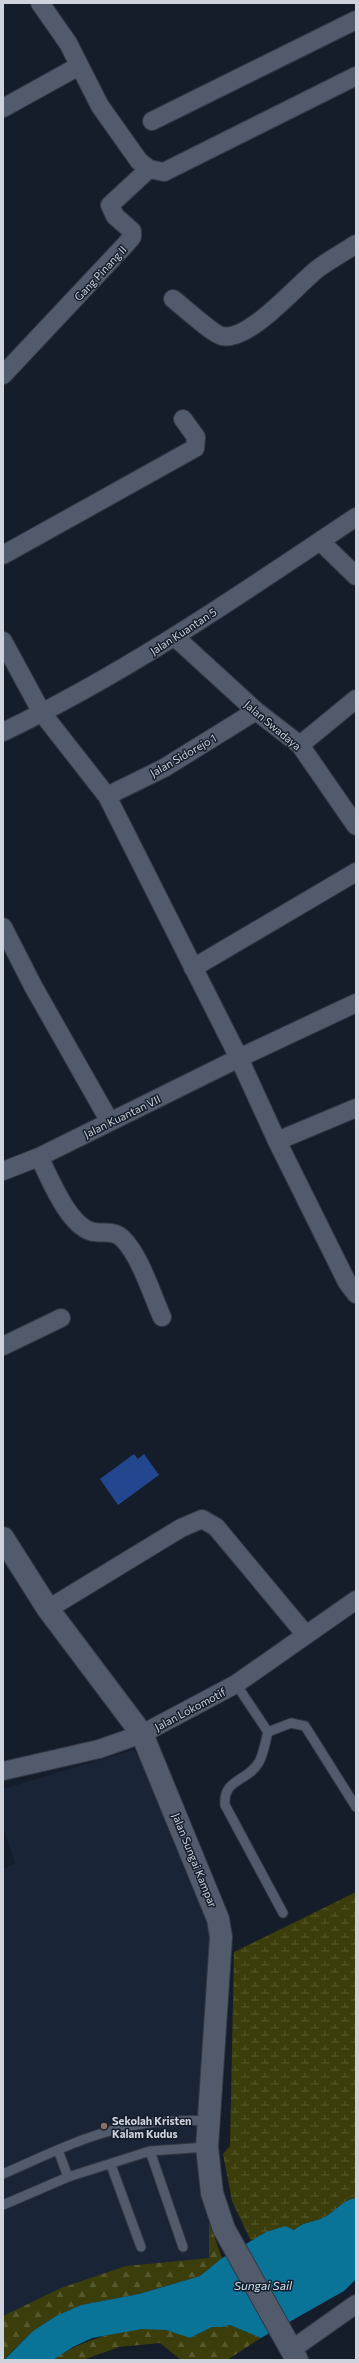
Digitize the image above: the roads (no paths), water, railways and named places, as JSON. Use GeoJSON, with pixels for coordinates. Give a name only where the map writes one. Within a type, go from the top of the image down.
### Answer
{"type":"FeatureCollection","features":[{"type":"Feature","properties":{"kind":"street"},"geometry":{"type":"LineString","coordinates":[[40,3],[68,42],[100,106],[139,161],[149,169],[164,172],[356,76]]}},
{"type":"Feature","properties":{"kind":"street"},"geometry":{"type":"LineString","coordinates":[[152,121],[356,20]]}},
{"type":"Feature","properties":{"kind":"street"},"geometry":{"type":"LineString","coordinates":[[3,108],[79,66]]}},
{"type":"Feature","properties":{"kind":"street","name":"Gang Pinang II"},"geometry":{"type":"LineString","coordinates":[[3,375],[132,237],[132,232],[115,216],[110,205],[149,169]]}},
{"type":"Feature","properties":{"kind":"street"},"geometry":{"type":"LineString","coordinates":[[173,299],[220,336],[230,337],[241,333],[283,303],[319,268],[356,244]]}},
{"type":"Feature","properties":{"kind":"street"},"geometry":{"type":"LineString","coordinates":[[3,555],[195,448],[196,437],[184,419]]}},
{"type":"Feature","properties":{"kind":"street","name":"Jalan Kuantan 5"},"geometry":{"type":"LineString","coordinates":[[3,732],[42,713],[114,674],[175,637],[356,517]]}},
{"type":"Feature","properties":{"kind":"street"},"geometry":{"type":"LineString","coordinates":[[320,541],[356,576]]}},
{"type":"Feature","properties":{"kind":"street","name":"Jalan Swadaya"},"geometry":{"type":"LineString","coordinates":[[175,637],[256,711],[300,745],[356,826]]}},
{"type":"Feature","properties":{"kind":"street"},"geometry":{"type":"LineString","coordinates":[[3,641],[42,713],[107,796],[239,1058],[277,1141],[347,1282],[356,1294]]}},
{"type":"Feature","properties":{"kind":"street"},"geometry":{"type":"LineString","coordinates":[[300,745],[356,699]]}},
{"type":"Feature","properties":{"kind":"street","name":"Jalan Sidorejo 1"},"geometry":{"type":"LineString","coordinates":[[107,796],[164,768],[256,711]]}},
{"type":"Feature","properties":{"kind":"street"},"geometry":{"type":"LineString","coordinates":[[193,968],[356,872]]}},
{"type":"Feature","properties":{"kind":"street"},"geometry":{"type":"LineString","coordinates":[[3,927],[33,986],[110,1122]]}},
{"type":"Feature","properties":{"kind":"street","name":"Jalan Kuantan VII"},"geometry":{"type":"LineString","coordinates":[[3,1171],[40,1157],[239,1058],[356,1004]]}},
{"type":"Feature","properties":{"kind":"street"},"geometry":{"type":"LineString","coordinates":[[277,1141],[356,1108]]}},
{"type":"Feature","properties":{"kind":"street"},"geometry":{"type":"LineString","coordinates":[[40,1157],[62,1200],[78,1223],[92,1232],[112,1232],[122,1238],[133,1254],[162,1317]]}},
{"type":"Feature","properties":{"kind":"street"},"geometry":{"type":"LineString","coordinates":[[3,1346],[61,1318]]}},
{"type":"Feature","properties":{"kind":"street"},"geometry":{"type":"LineString","coordinates":[[48,1609],[181,1528],[202,1519],[216,1527],[306,1635]]}},
{"type":"Feature","properties":{"kind":"street","name":"Jalan Sungai Kampar"},"geometry":{"type":"LineString","coordinates":[[3,1538],[48,1609],[142,1734],[218,1918],[221,1937],[208,2147],[212,2193],[224,2229],[290,2349]]}},
{"type":"Feature","properties":{"kind":"street","name":"Jalan Lokomotif"},"geometry":{"type":"LineString","coordinates":[[3,1770],[99,1749],[142,1734],[236,1684],[356,1600]]}},
{"type":"Feature","properties":{"kind":"street"},"geometry":{"type":"LineString","coordinates":[[290,2349],[356,2304]]}},
{"type":"Feature","properties":{"kind":"lane"},"geometry":{"type":"LineString","coordinates":[[236,1684],[268,1732]]}},
{"type":"Feature","properties":{"kind":"lane"},"geometry":{"type":"LineString","coordinates":[[268,1732],[291,1723],[305,1726],[313,1735],[356,1807]]}},
{"type":"Feature","properties":{"kind":"lane"},"geometry":{"type":"LineString","coordinates":[[268,1732],[259,1762],[252,1770],[228,1788],[224,1795],[225,1805],[284,1913]]}},
{"type":"Feature","properties":{"kind":"lane"},"geometry":{"type":"LineString","coordinates":[[3,2174],[58,2150],[110,2131],[142,2124],[209,2120]]}},
{"type":"Feature","properties":{"kind":"lane"},"geometry":{"type":"LineString","coordinates":[[3,2205],[68,2177],[111,2165],[150,2151],[208,2147]]}},
{"type":"Feature","properties":{"kind":"lane"},"geometry":{"type":"LineString","coordinates":[[58,2150],[68,2177]]}},
{"type":"Feature","properties":{"kind":"lane"},"geometry":{"type":"LineString","coordinates":[[150,2151],[183,2247]]}},
{"type":"Feature","properties":{"kind":"lane"},"geometry":{"type":"LineString","coordinates":[[111,2165],[141,2248]]}},
{"type":"Feature","properties":{"kind":"water","name":"Sungai Sail"},"geometry":{"type":"Polygon","coordinates":[[[356,2198],[356,2279],[344,2291],[261,2338],[230,2325],[212,2327],[190,2338],[166,2330],[142,2329],[92,2338],[73,2347],[53,2360],[4,2360],[33,2331],[56,2316],[81,2305],[139,2294],[200,2276],[222,2258],[266,2232],[285,2226],[294,2230],[304,2224],[325,2217],[346,2201],[356,2198]]]}},
{"type":"Feature","properties":{"kind":"place","name":"Sekolah Kristen Kalam Kudus"},"geometry":{"type":"Point","coordinates":[104,2126]}}]}
